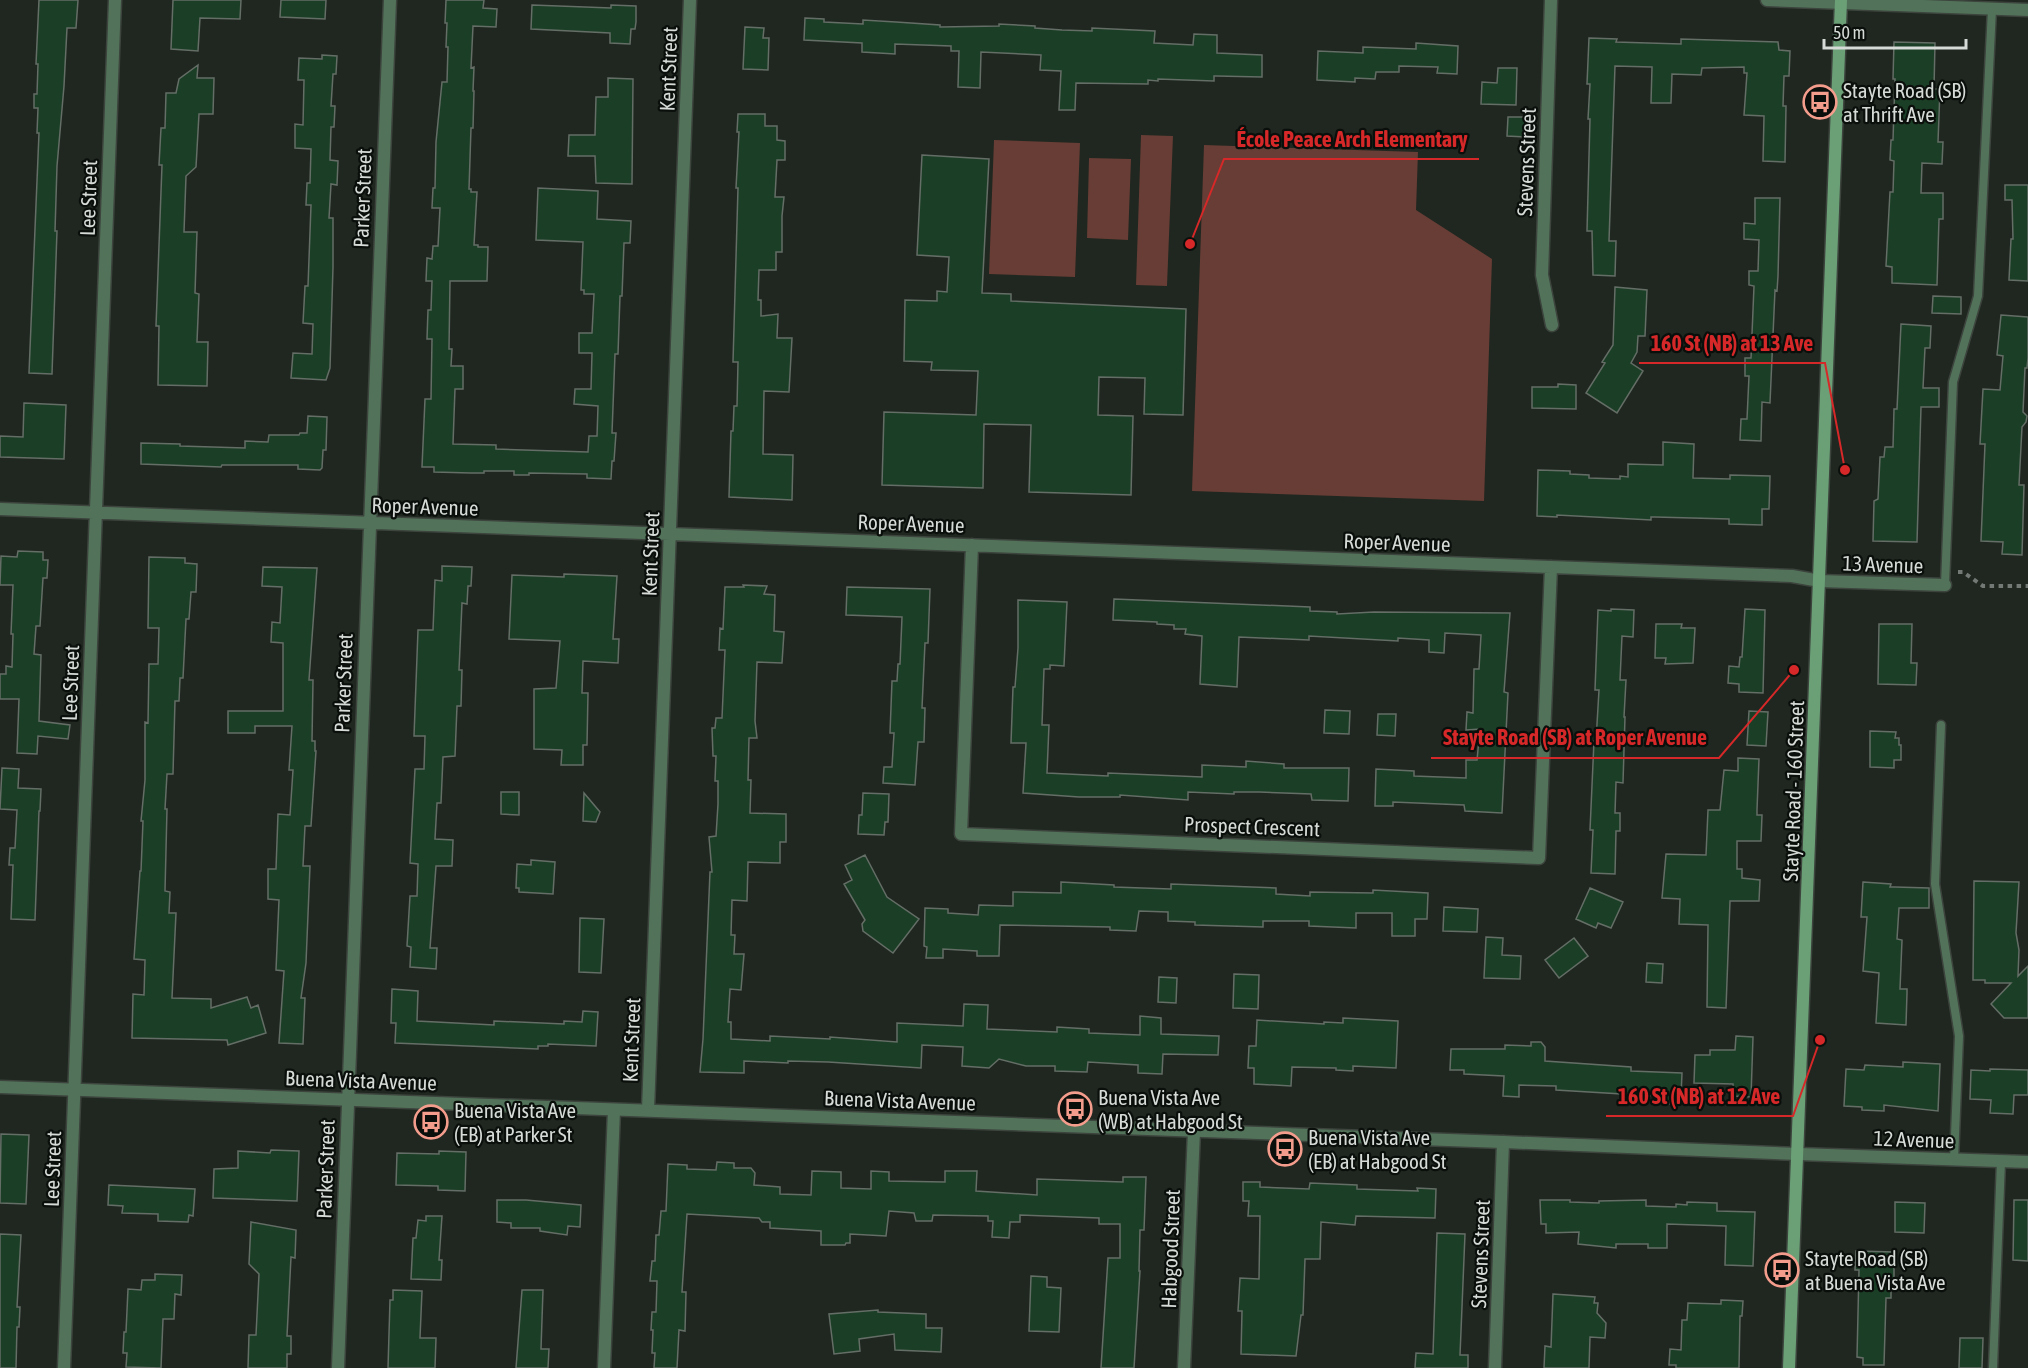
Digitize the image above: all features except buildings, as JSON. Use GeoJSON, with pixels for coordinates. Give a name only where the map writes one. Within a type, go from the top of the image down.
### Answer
{"type":"FeatureCollection","features":[{"type":"Feature","properties":{"kind":"main road","name":"Stayte Road - 160 Street"},"geometry":{"type":"LineString","coordinates":[[1790,1368],[1841,2]]}},
{"type":"Feature","properties":{"kind":"street","name":"Lee Street"},"geometry":{"type":"LineString","coordinates":[[64,1368],[115,0]]}},
{"type":"Feature","properties":{"kind":"street","name":"Parker Street"},"geometry":{"type":"LineString","coordinates":[[338,1368],[390,0]]}},
{"type":"Feature","properties":{"kind":"street","name":"Kent Street"},"geometry":{"type":"LineString","coordinates":[[648,1110],[690,0]]}},
{"type":"Feature","properties":{"kind":"street","name":"Stevens Street"},"geometry":{"type":"LineString","coordinates":[[1551,0],[1542,275],[1552,325]]}},
{"type":"Feature","properties":{"kind":"street"},"geometry":{"type":"LineString","coordinates":[[1767,0],[2028,10]]}},
{"type":"Feature","properties":{"kind":"street","name":"Roper Avenue"},"geometry":{"type":"LineString","coordinates":[[0,509],[1792,576],[1820,581]]}},
{"type":"Feature","properties":{"kind":"street","name":"Prospect Crescent"},"geometry":{"type":"LineString","coordinates":[[972,544],[961,834],[1539,858],[1551,567]]}},
{"type":"Feature","properties":{"kind":"street","name":"13 Avenue"},"geometry":{"type":"LineString","coordinates":[[1820,581],[1945,585]]}},
{"type":"Feature","properties":{"kind":"street","name":"Buena Vista Avenue"},"geometry":{"type":"LineString","coordinates":[[0,1087],[1503,1142],[1799,1155]]}},
{"type":"Feature","properties":{"kind":"street","name":"Kent Street"},"geometry":{"type":"LineString","coordinates":[[604,1368],[614,1110]]}},
{"type":"Feature","properties":{"kind":"street","name":"Habgood Street"},"geometry":{"type":"LineString","coordinates":[[1184,1368],[1194,1131]]}},
{"type":"Feature","properties":{"kind":"street","name":"Stevens Street"},"geometry":{"type":"LineString","coordinates":[[1495,1368],[1503,1142]]}},
{"type":"Feature","properties":{"kind":"street","name":"12 Avenue"},"geometry":{"type":"LineString","coordinates":[[1799,1155],[2028,1162]]}},
{"type":"Feature","properties":{"kind":"lane"},"geometry":{"type":"LineString","coordinates":[[1945,585],[1953,382],[1978,296],[1992,9]]}},
{"type":"Feature","properties":{"kind":"lane"},"geometry":{"type":"LineString","coordinates":[[1941,726],[1935,884],[1959,1036],[1954,1160]]}},
{"type":"Feature","properties":{"kind":"lane"},"geometry":{"type":"LineString","coordinates":[[1994,1368],[2001,1161]]}},
{"type":"Feature","properties":{"kind":"path"},"geometry":{"type":"LineString","coordinates":[[1952,572],[1963,572],[1983,586],[2028,586]]}},
{"type":"Feature","properties":{"kind":"shaded area"},"geometry":{"type":"Polygon","coordinates":[[[1141,135],[1173,136],[1167,286],[1136,285],[1141,135]]]}},
{"type":"Feature","properties":{"kind":"shaded area"},"geometry":{"type":"Polygon","coordinates":[[[994,140],[1080,143],[1075,277],[989,274],[994,140]]]}},
{"type":"Feature","properties":{"kind":"shaded area"},"geometry":{"type":"Polygon","coordinates":[[[1204,145],[1418,152],[1416,210],[1492,259],[1484,501],[1192,491],[1204,145]]]}},
{"type":"Feature","properties":{"kind":"shaded area"},"geometry":{"type":"Polygon","coordinates":[[[1089,158],[1131,159],[1128,240],[1087,238],[1089,158]]]}},
{"type":"Feature","properties":{"kind":"place","name":"Stayte Road (SB) at Thrift Ave"},"geometry":{"type":"Point","coordinates":[1820,102]}},
{"type":"Feature","properties":{"kind":"place","name":"École Peace Arch Elementary"},"geometry":{"type":"Point","coordinates":[1190,244]}},
{"type":"Feature","properties":{"kind":"place","name":"160 St (NB) at 13 Ave"},"geometry":{"type":"Point","coordinates":[1845,470]}},
{"type":"Feature","properties":{"kind":"place","name":"Stayte Road (SB) at Roper Avenue"},"geometry":{"type":"Point","coordinates":[1794,670]}},
{"type":"Feature","properties":{"kind":"place","name":"160 St (NB) at 12 Ave"},"geometry":{"type":"Point","coordinates":[1820,1040]}},
{"type":"Feature","properties":{"kind":"place","name":"Buena Vista Ave (WB) at Habgood St"},"geometry":{"type":"Point","coordinates":[1075,1109]}},
{"type":"Feature","properties":{"kind":"place","name":"Buena Vista Ave (EB) at Parker St"},"geometry":{"type":"Point","coordinates":[431,1122]}},
{"type":"Feature","properties":{"kind":"place","name":"Buena Vista Ave (EB) at Habgood St"},"geometry":{"type":"Point","coordinates":[1285,1149]}},
{"type":"Feature","properties":{"kind":"place","name":"Stayte Road (SB) at Buena Vista Ave"},"geometry":{"type":"Point","coordinates":[1782,1270]}}]}
